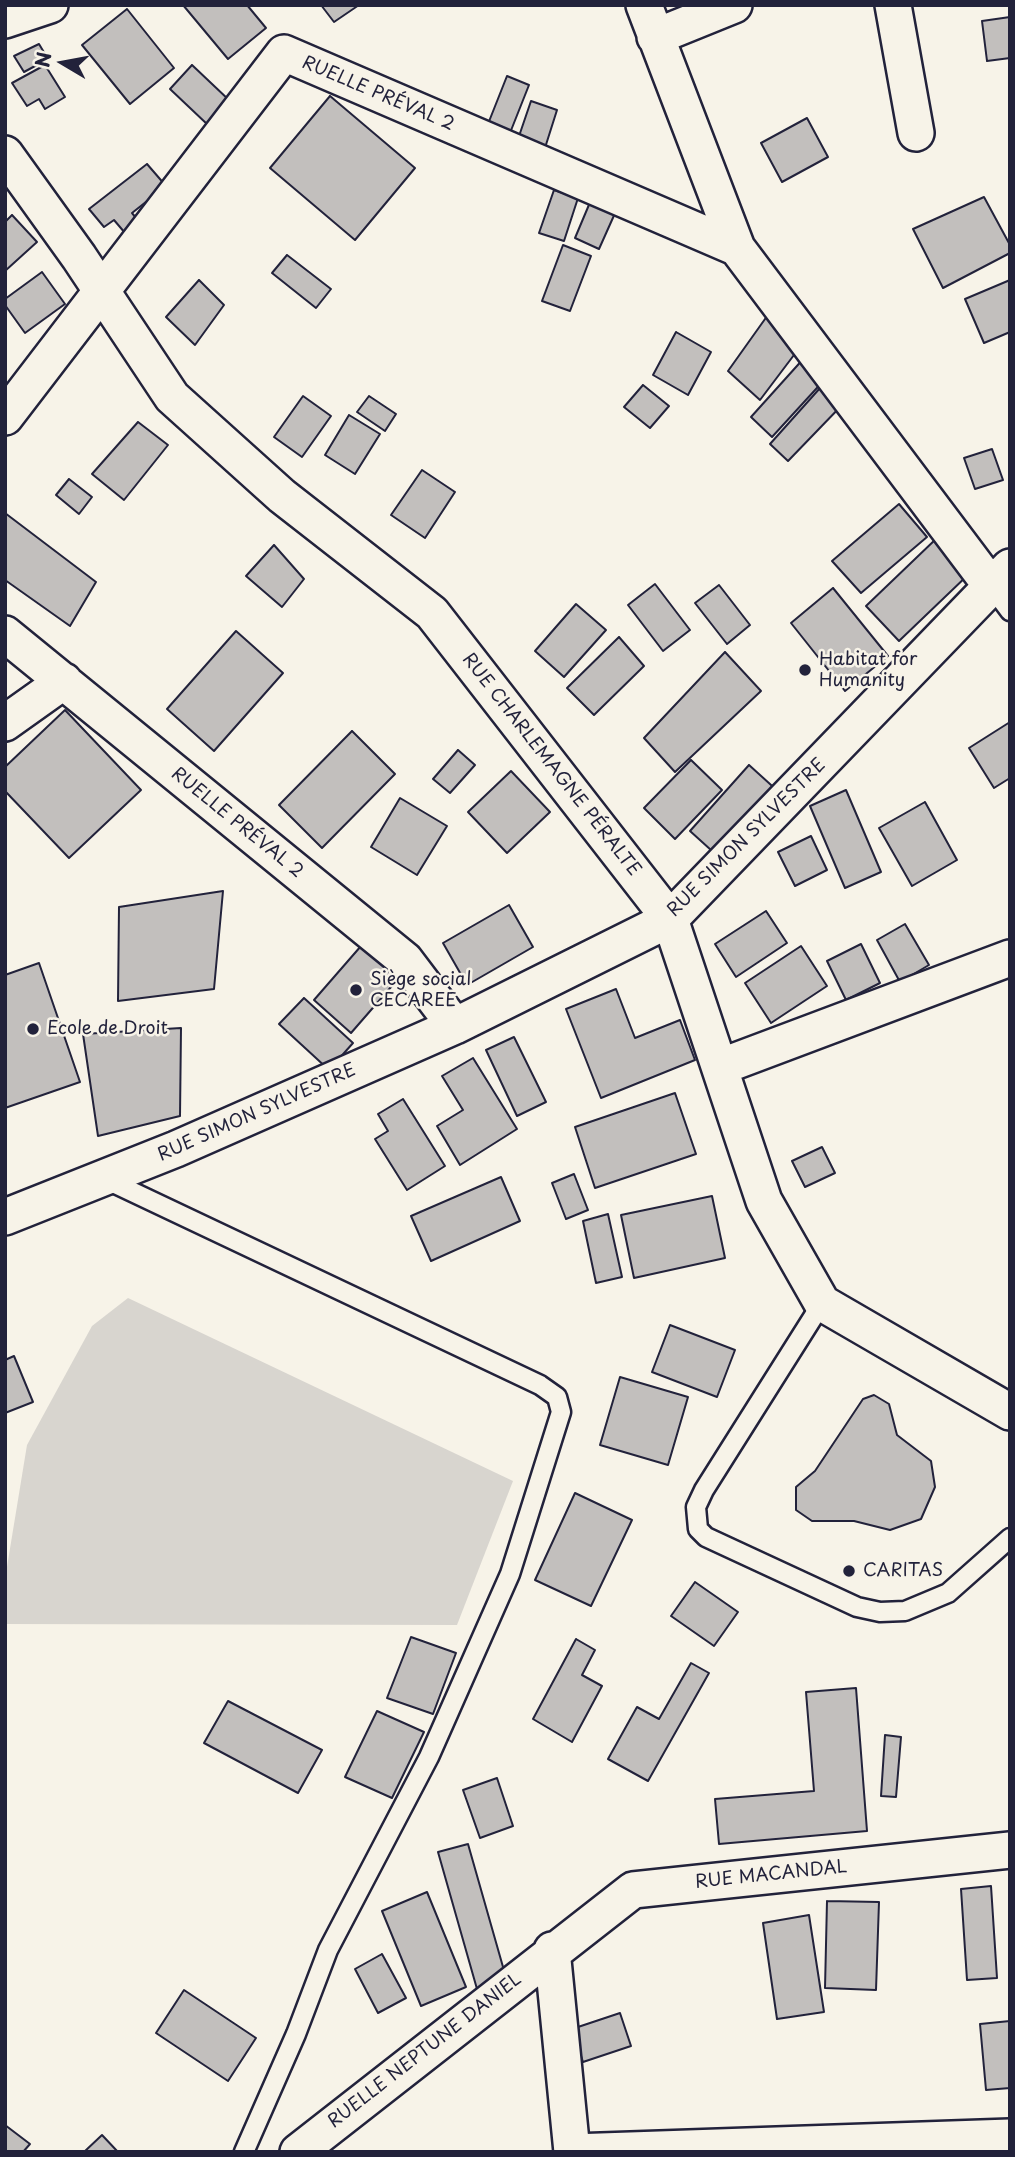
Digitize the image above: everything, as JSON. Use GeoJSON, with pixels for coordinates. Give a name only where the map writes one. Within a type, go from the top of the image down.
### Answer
{"type":"FeatureCollection","features":[{"type":"Feature","properties":{"kind":"street"},"geometry":{"type":"LineString","coordinates":[[5,20],[50,5]]}},
{"type":"Feature","properties":{"kind":"street"},"geometry":{"type":"LineString","coordinates":[[734,5],[650,21],[737,248],[1004,588]]}},
{"type":"Feature","properties":{"kind":"street"},"geometry":{"type":"LineString","coordinates":[[892,5],[916,133]]}},
{"type":"Feature","properties":{"kind":"street","name":"RUELLE PRÉVAL 2"},"geometry":{"type":"LineString","coordinates":[[5,417],[284,53],[737,248]]}},
{"type":"Feature","properties":{"kind":"street","name":"RUE CHARLEMAGNE PÉRALTE"},"geometry":{"type":"LineString","coordinates":[[5,154],[79,257],[172,397],[282,496],[432,614],[670,919],[764,1201],[822,1303]]}},
{"type":"Feature","properties":{"kind":"street","name":"RUE SIMON SYLVESTRE"},"geometry":{"type":"LineString","coordinates":[[5,1217],[176,1149],[455,1026],[670,919],[1004,588]]}},
{"type":"Feature","properties":{"kind":"street","name":"RUELLE PRÉVAL 2"},"geometry":{"type":"LineString","coordinates":[[5,634],[405,960],[455,1026]]}},
{"type":"Feature","properties":{"kind":"street"},"geometry":{"type":"LineString","coordinates":[[5,723],[64,681]]}},
{"type":"Feature","properties":{"kind":"street"},"geometry":{"type":"LineString","coordinates":[[720,1067],[1010,958]]}},
{"type":"Feature","properties":{"kind":"street"},"geometry":{"type":"LineString","coordinates":[[822,1303],[1010,1412]]}},
{"type":"Feature","properties":{"kind":"street","name":"RUE MACANDAL"},"geometry":{"type":"LineString","coordinates":[[552,1950],[632,1890],[1010,1850]]}},
{"type":"Feature","properties":{"kind":"street"},"geometry":{"type":"LineString","coordinates":[[552,1950],[572,2152],[1010,2137]]}},
{"type":"Feature","properties":{"kind":"street","name":"RUELLE NEPTUNE DANIEL"},"geometry":{"type":"LineString","coordinates":[[298,2152],[552,1950]]}},
{"type":"Feature","properties":{"kind":"lane"},"geometry":{"type":"LineString","coordinates":[[102,1178],[540,1385],[557,1397],[561,1412],[510,1574],[429,1757],[328,1950],[296,2034],[244,2152]]}},
{"type":"Feature","properties":{"kind":"lane"},"geometry":{"type":"LineString","coordinates":[[822,1303],[704,1490],[696,1507],[698,1529],[706,1537],[857,1608],[880,1612],[905,1611],[948,1593],[1010,1538]]}},
{"type":"Feature","properties":{"kind":"shaded area"},"geometry":{"type":"Polygon","coordinates":[[[128,1298],[513,1481],[457,1625],[5,1624],[5,1579],[27,1445],[92,1326],[128,1298]]]}},
{"type":"Feature","properties":{"kind":"building"},"geometry":{"type":"Polygon","coordinates":[[[183,5],[247,5],[266,28],[228,59],[183,5]]]}},
{"type":"Feature","properties":{"kind":"building"},"geometry":{"type":"Polygon","coordinates":[[[321,5],[359,5],[334,22],[321,5]]]}},
{"type":"Feature","properties":{"kind":"building"},"geometry":{"type":"Polygon","coordinates":[[[127,9],[174,68],[130,104],[82,45],[127,9]]]}},
{"type":"Feature","properties":{"kind":"building"},"geometry":{"type":"Polygon","coordinates":[[[1010,17],[1010,58],[987,61],[982,21],[1010,17]]]}},
{"type":"Feature","properties":{"kind":"building"},"geometry":{"type":"Polygon","coordinates":[[[39,44],[48,59],[24,72],[14,56],[39,44]]]}},
{"type":"Feature","properties":{"kind":"building"},"geometry":{"type":"Polygon","coordinates":[[[45,65],[65,97],[45,109],[39,99],[27,106],[12,83],[45,65]]]}},
{"type":"Feature","properties":{"kind":"building"},"geometry":{"type":"Polygon","coordinates":[[[192,65],[230,101],[208,125],[170,89],[192,65]]]}},
{"type":"Feature","properties":{"kind":"building"},"geometry":{"type":"Polygon","coordinates":[[[507,76],[529,85],[508,138],[486,129],[507,76]]]}},
{"type":"Feature","properties":{"kind":"building"},"geometry":{"type":"Polygon","coordinates":[[[330,96],[415,168],[355,240],[270,168],[330,96]]]}},
{"type":"Feature","properties":{"kind":"building"},"geometry":{"type":"Polygon","coordinates":[[[531,101],[557,110],[544,151],[517,142],[531,101]]]}},
{"type":"Feature","properties":{"kind":"building"},"geometry":{"type":"Polygon","coordinates":[[[807,118],[828,157],[782,182],[761,143],[807,118]]]}},
{"type":"Feature","properties":{"kind":"building"},"geometry":{"type":"Polygon","coordinates":[[[147,164],[166,186],[132,213],[145,229],[131,240],[114,220],[104,227],[89,209],[147,164]]]}},
{"type":"Feature","properties":{"kind":"building"},"geometry":{"type":"Polygon","coordinates":[[[554,190],[578,198],[564,241],[539,233],[554,190]]]}},
{"type":"Feature","properties":{"kind":"building"},"geometry":{"type":"Polygon","coordinates":[[[984,197],[1010,245],[1010,253],[943,288],[913,229],[984,197]]]}},
{"type":"Feature","properties":{"kind":"building"},"geometry":{"type":"Polygon","coordinates":[[[591,200],[616,211],[599,249],[575,238],[591,200]]]}},
{"type":"Feature","properties":{"kind":"building"},"geometry":{"type":"Polygon","coordinates":[[[12,215],[37,242],[5,271],[5,222],[12,215]]]}},
{"type":"Feature","properties":{"kind":"building"},"geometry":{"type":"Polygon","coordinates":[[[563,245],[591,256],[570,311],[542,301],[563,245]]]}},
{"type":"Feature","properties":{"kind":"building"},"geometry":{"type":"Polygon","coordinates":[[[287,255],[331,289],[316,308],[272,273],[287,255]]]}},
{"type":"Feature","properties":{"kind":"building"},"geometry":{"type":"Polygon","coordinates":[[[42,272],[65,304],[25,333],[5,305],[5,299],[42,272]]]}},
{"type":"Feature","properties":{"kind":"building"},"geometry":{"type":"Polygon","coordinates":[[[199,280],[224,305],[195,345],[166,317],[199,280]]]}},
{"type":"Feature","properties":{"kind":"building"},"geometry":{"type":"Polygon","coordinates":[[[1010,280],[1010,332],[984,343],[965,299],[1010,280]]]}},
{"type":"Feature","properties":{"kind":"building"},"geometry":{"type":"Polygon","coordinates":[[[770,312],[800,347],[760,400],[728,371],[770,312]]]}},
{"type":"Feature","properties":{"kind":"building"},"geometry":{"type":"Polygon","coordinates":[[[676,332],[711,352],[688,395],[653,375],[676,332]]]}},
{"type":"Feature","properties":{"kind":"building"},"geometry":{"type":"Polygon","coordinates":[[[805,357],[827,377],[772,437],[751,417],[805,357]]]}},
{"type":"Feature","properties":{"kind":"building"},"geometry":{"type":"Polygon","coordinates":[[[829,378],[844,403],[788,461],[770,444],[829,378]]]}},
{"type":"Feature","properties":{"kind":"building"},"geometry":{"type":"Polygon","coordinates":[[[643,385],[669,406],[650,428],[624,407],[643,385]]]}},
{"type":"Feature","properties":{"kind":"building"},"geometry":{"type":"Polygon","coordinates":[[[303,396],[331,416],[302,457],[274,437],[303,396]]]}},
{"type":"Feature","properties":{"kind":"building"},"geometry":{"type":"Polygon","coordinates":[[[369,396],[396,414],[385,431],[357,412],[369,396]]]}},
{"type":"Feature","properties":{"kind":"building"},"geometry":{"type":"Polygon","coordinates":[[[349,415],[380,434],[355,474],[325,455],[349,415]]]}},
{"type":"Feature","properties":{"kind":"building"},"geometry":{"type":"Polygon","coordinates":[[[138,422],[168,445],[124,500],[92,474],[138,422]]]}},
{"type":"Feature","properties":{"kind":"building"},"geometry":{"type":"Polygon","coordinates":[[[992,449],[1003,480],[975,489],[964,458],[992,449]]]}},
{"type":"Feature","properties":{"kind":"building"},"geometry":{"type":"Polygon","coordinates":[[[422,470],[455,492],[425,538],[391,515],[422,470]]]}},
{"type":"Feature","properties":{"kind":"building"},"geometry":{"type":"Polygon","coordinates":[[[69,479],[92,497],[79,514],[56,495],[69,479]]]}},
{"type":"Feature","properties":{"kind":"building"},"geometry":{"type":"Polygon","coordinates":[[[899,504],[927,537],[861,593],[832,561],[899,504]]]}},
{"type":"Feature","properties":{"kind":"building"},"geometry":{"type":"Polygon","coordinates":[[[5,513],[96,582],[70,626],[5,580],[5,513]]]}},
{"type":"Feature","properties":{"kind":"building"},"geometry":{"type":"Polygon","coordinates":[[[938,537],[971,572],[899,641],[866,606],[938,537]]]}},
{"type":"Feature","properties":{"kind":"building"},"geometry":{"type":"Polygon","coordinates":[[[274,545],[304,579],[282,607],[246,576],[274,545]]]}},
{"type":"Feature","properties":{"kind":"building"},"geometry":{"type":"Polygon","coordinates":[[[655,584],[690,630],[663,651],[628,605],[655,584]]]}},
{"type":"Feature","properties":{"kind":"building"},"geometry":{"type":"Polygon","coordinates":[[[719,585],[750,625],[727,644],[695,603],[719,585]]]}},
{"type":"Feature","properties":{"kind":"building"},"geometry":{"type":"Polygon","coordinates":[[[833,588],[888,656],[845,691],[791,623],[833,588]]]}},
{"type":"Feature","properties":{"kind":"building"},"geometry":{"type":"Polygon","coordinates":[[[576,604],[606,630],[564,677],[535,651],[576,604]]]}},
{"type":"Feature","properties":{"kind":"building"},"geometry":{"type":"Polygon","coordinates":[[[236,631],[283,673],[214,751],[167,709],[236,631]]]}},
{"type":"Feature","properties":{"kind":"building"},"geometry":{"type":"Polygon","coordinates":[[[619,637],[644,666],[594,715],[567,688],[619,637]]]}},
{"type":"Feature","properties":{"kind":"building"},"geometry":{"type":"Polygon","coordinates":[[[725,652],[761,691],[675,772],[644,738],[725,652]]]}},
{"type":"Feature","properties":{"kind":"building"},"geometry":{"type":"Polygon","coordinates":[[[65,710],[141,790],[69,858],[5,791],[5,767],[65,710]]]}},
{"type":"Feature","properties":{"kind":"building"},"geometry":{"type":"Polygon","coordinates":[[[1010,722],[1010,778],[994,788],[969,748],[1010,722]]]}},
{"type":"Feature","properties":{"kind":"building"},"geometry":{"type":"Polygon","coordinates":[[[352,731],[395,774],[322,848],[279,805],[352,731]]]}},
{"type":"Feature","properties":{"kind":"building"},"geometry":{"type":"Polygon","coordinates":[[[458,750],[475,765],[450,793],[433,779],[458,750]]]}},
{"type":"Feature","properties":{"kind":"building"},"geometry":{"type":"Polygon","coordinates":[[[691,760],[722,790],[675,839],[644,808],[691,760]]]}},
{"type":"Feature","properties":{"kind":"building"},"geometry":{"type":"Polygon","coordinates":[[[749,765],[781,794],[722,860],[690,831],[749,765]]]}},
{"type":"Feature","properties":{"kind":"building"},"geometry":{"type":"Polygon","coordinates":[[[511,771],[550,812],[507,853],[468,812],[511,771]]]}},
{"type":"Feature","properties":{"kind":"building"},"geometry":{"type":"Polygon","coordinates":[[[846,790],[881,872],[845,888],[810,806],[846,790]]]}},
{"type":"Feature","properties":{"kind":"building"},"geometry":{"type":"Polygon","coordinates":[[[400,798],[447,826],[417,875],[371,847],[400,798]]]}},
{"type":"Feature","properties":{"kind":"building"},"geometry":{"type":"Polygon","coordinates":[[[925,802],[957,860],[912,886],[879,828],[925,802]]]}},
{"type":"Feature","properties":{"kind":"building"},"geometry":{"type":"Polygon","coordinates":[[[811,836],[827,870],[795,886],[778,852],[811,836]]]}},
{"type":"Feature","properties":{"kind":"building"},"geometry":{"type":"Polygon","coordinates":[[[223,891],[214,989],[118,1001],[119,907],[223,891]]]}},
{"type":"Feature","properties":{"kind":"building"},"geometry":{"type":"Polygon","coordinates":[[[509,905],[533,947],[467,985],[443,943],[509,905]]]}},
{"type":"Feature","properties":{"kind":"building"},"geometry":{"type":"Polygon","coordinates":[[[766,911],[787,943],[736,977],[715,944],[766,911]]]}},
{"type":"Feature","properties":{"kind":"building"},"geometry":{"type":"Polygon","coordinates":[[[905,924],[929,965],[900,982],[877,940],[905,924]]]}},
{"type":"Feature","properties":{"kind":"building"},"geometry":{"type":"Polygon","coordinates":[[[861,944],[880,983],[846,1000],[827,961],[861,944]]]}},
{"type":"Feature","properties":{"kind":"building","name":"Siège social CECAREE"},"geometry":{"type":"Polygon","coordinates":[[[361,946],[398,979],[351,1033],[314,1000],[361,946]]]}},
{"type":"Feature","properties":{"kind":"building"},"geometry":{"type":"Polygon","coordinates":[[[801,946],[827,986],[771,1023],[745,983],[801,946]]]}},
{"type":"Feature","properties":{"kind":"building","name":"Ecole de Droit"},"geometry":{"type":"Polygon","coordinates":[[[39,963],[80,1082],[5,1108],[5,975],[39,963]]]}},
{"type":"Feature","properties":{"kind":"building"},"geometry":{"type":"Polygon","coordinates":[[[616,989],[635,1038],[680,1020],[695,1060],[601,1098],[566,1009],[616,989]]]}},
{"type":"Feature","properties":{"kind":"building"},"geometry":{"type":"Polygon","coordinates":[[[304,998],[353,1043],[329,1070],[279,1024],[304,998]]]}},
{"type":"Feature","properties":{"kind":"building"},"geometry":{"type":"Polygon","coordinates":[[[181,1028],[180,1116],[98,1136],[83,1034],[181,1028]]]}},
{"type":"Feature","properties":{"kind":"building"},"geometry":{"type":"Polygon","coordinates":[[[514,1037],[546,1102],[517,1116],[486,1050],[514,1037]]]}},
{"type":"Feature","properties":{"kind":"building"},"geometry":{"type":"Polygon","coordinates":[[[473,1058],[517,1129],[460,1165],[437,1126],[463,1110],[442,1076],[473,1058]]]}},
{"type":"Feature","properties":{"kind":"building"},"geometry":{"type":"Polygon","coordinates":[[[675,1093],[696,1154],[595,1188],[575,1127],[675,1093]]]}},
{"type":"Feature","properties":{"kind":"building"},"geometry":{"type":"Polygon","coordinates":[[[403,1099],[445,1166],[407,1190],[375,1139],[388,1131],[378,1114],[403,1099]]]}},
{"type":"Feature","properties":{"kind":"building"},"geometry":{"type":"Polygon","coordinates":[[[822,1147],[835,1173],[805,1187],[792,1161],[822,1147]]]}},
{"type":"Feature","properties":{"kind":"building"},"geometry":{"type":"Polygon","coordinates":[[[574,1174],[588,1210],[566,1219],[552,1183],[574,1174]]]}},
{"type":"Feature","properties":{"kind":"building"},"geometry":{"type":"Polygon","coordinates":[[[501,1177],[520,1221],[431,1261],[411,1216],[501,1177]]]}},
{"type":"Feature","properties":{"kind":"building"},"geometry":{"type":"Polygon","coordinates":[[[712,1196],[725,1258],[634,1278],[621,1215],[712,1196]]]}},
{"type":"Feature","properties":{"kind":"building"},"geometry":{"type":"Polygon","coordinates":[[[608,1214],[622,1277],[596,1283],[583,1221],[608,1214]]]}},
{"type":"Feature","properties":{"kind":"building"},"geometry":{"type":"Polygon","coordinates":[[[670,1325],[735,1350],[717,1397],[652,1372],[670,1325]]]}},
{"type":"Feature","properties":{"kind":"building"},"geometry":{"type":"Polygon","coordinates":[[[14,1356],[33,1402],[5,1413],[5,1360],[14,1356]]]}},
{"type":"Feature","properties":{"kind":"building"},"geometry":{"type":"Polygon","coordinates":[[[620,1377],[688,1397],[668,1465],[600,1445],[620,1377]]]}},
{"type":"Feature","properties":{"kind":"building"},"geometry":{"type":"Polygon","coordinates":[[[874,1395],[889,1404],[897,1435],[931,1461],[935,1487],[921,1519],[890,1530],[854,1521],[812,1521],[796,1510],[796,1487],[815,1471],[863,1399],[874,1395]]]}},
{"type":"Feature","properties":{"kind":"building"},"geometry":{"type":"Polygon","coordinates":[[[575,1493],[632,1520],[591,1606],[535,1580],[575,1493]]]}},
{"type":"Feature","properties":{"kind":"building"},"geometry":{"type":"Polygon","coordinates":[[[695,1582],[738,1612],[714,1646],[671,1616],[695,1582]]]}},
{"type":"Feature","properties":{"kind":"building"},"geometry":{"type":"Polygon","coordinates":[[[411,1637],[456,1653],[433,1714],[387,1698],[411,1637]]]}},
{"type":"Feature","properties":{"kind":"building"},"geometry":{"type":"Polygon","coordinates":[[[576,1639],[595,1650],[582,1675],[602,1686],[572,1742],[533,1719],[576,1639]]]}},
{"type":"Feature","properties":{"kind":"building"},"geometry":{"type":"Polygon","coordinates":[[[691,1663],[709,1673],[648,1781],[608,1759],[637,1707],[659,1719],[691,1663]]]}},
{"type":"Feature","properties":{"kind":"building"},"geometry":{"type":"Polygon","coordinates":[[[856,1688],[867,1831],[719,1844],[715,1799],[814,1791],[806,1692],[856,1688]]]}},
{"type":"Feature","properties":{"kind":"building"},"geometry":{"type":"Polygon","coordinates":[[[228,1701],[322,1750],[298,1793],[204,1743],[228,1701]]]}},
{"type":"Feature","properties":{"kind":"building"},"geometry":{"type":"Polygon","coordinates":[[[377,1711],[424,1732],[392,1798],[345,1777],[377,1711]]]}},
{"type":"Feature","properties":{"kind":"building"},"geometry":{"type":"Polygon","coordinates":[[[885,1735],[901,1737],[896,1797],[881,1796],[885,1735]]]}},
{"type":"Feature","properties":{"kind":"building"},"geometry":{"type":"Polygon","coordinates":[[[497,1778],[513,1826],[480,1838],[463,1790],[497,1778]]]}},
{"type":"Feature","properties":{"kind":"building"},"geometry":{"type":"Polygon","coordinates":[[[468,1844],[507,1981],[477,1989],[438,1852],[468,1844]]]}},
{"type":"Feature","properties":{"kind":"building"},"geometry":{"type":"Polygon","coordinates":[[[991,1886],[997,1978],[967,1980],[961,1889],[991,1886]]]}},
{"type":"Feature","properties":{"kind":"building"},"geometry":{"type":"Polygon","coordinates":[[[427,1892],[466,1987],[421,2006],[382,1911],[427,1892]]]}},
{"type":"Feature","properties":{"kind":"building"},"geometry":{"type":"Polygon","coordinates":[[[827,1901],[879,1902],[876,1990],[825,1988],[827,1901]]]}},
{"type":"Feature","properties":{"kind":"building"},"geometry":{"type":"Polygon","coordinates":[[[809,1915],[824,2012],[777,2019],[763,1923],[809,1915]]]}},
{"type":"Feature","properties":{"kind":"building"},"geometry":{"type":"Polygon","coordinates":[[[382,1954],[406,1998],[378,2013],[355,1969],[382,1954]]]}},
{"type":"Feature","properties":{"kind":"building"},"geometry":{"type":"Polygon","coordinates":[[[184,1990],[256,2038],[228,2081],[156,2033],[184,1990]]]}},
{"type":"Feature","properties":{"kind":"building"},"geometry":{"type":"Polygon","coordinates":[[[620,2013],[631,2046],[583,2062],[572,2029],[620,2013]]]}},
{"type":"Feature","properties":{"kind":"building"},"geometry":{"type":"Polygon","coordinates":[[[1010,2021],[1010,2088],[986,2090],[980,2024],[1010,2021]]]}},
{"type":"Feature","properties":{"kind":"building"},"geometry":{"type":"Polygon","coordinates":[[[5,2125],[30,2144],[23,2152],[5,2152],[5,2125]]]}},
{"type":"Feature","properties":{"kind":"building"},"geometry":{"type":"Polygon","coordinates":[[[102,2135],[118,2152],[84,2152],[102,2135]]]}},
{"type":"Feature","properties":{"kind":"place","name":"Habitat for Humanity"},"geometry":{"type":"Point","coordinates":[805,670]}},
{"type":"Feature","properties":{"kind":"place","name":"Siège social CECAREE"},"geometry":{"type":"Point","coordinates":[356,990]}},
{"type":"Feature","properties":{"kind":"place","name":"Ecole de Droit"},"geometry":{"type":"Point","coordinates":[33,1029]}},
{"type":"Feature","properties":{"kind":"place","name":"CARITAS"},"geometry":{"type":"Point","coordinates":[849,1571]}}]}
